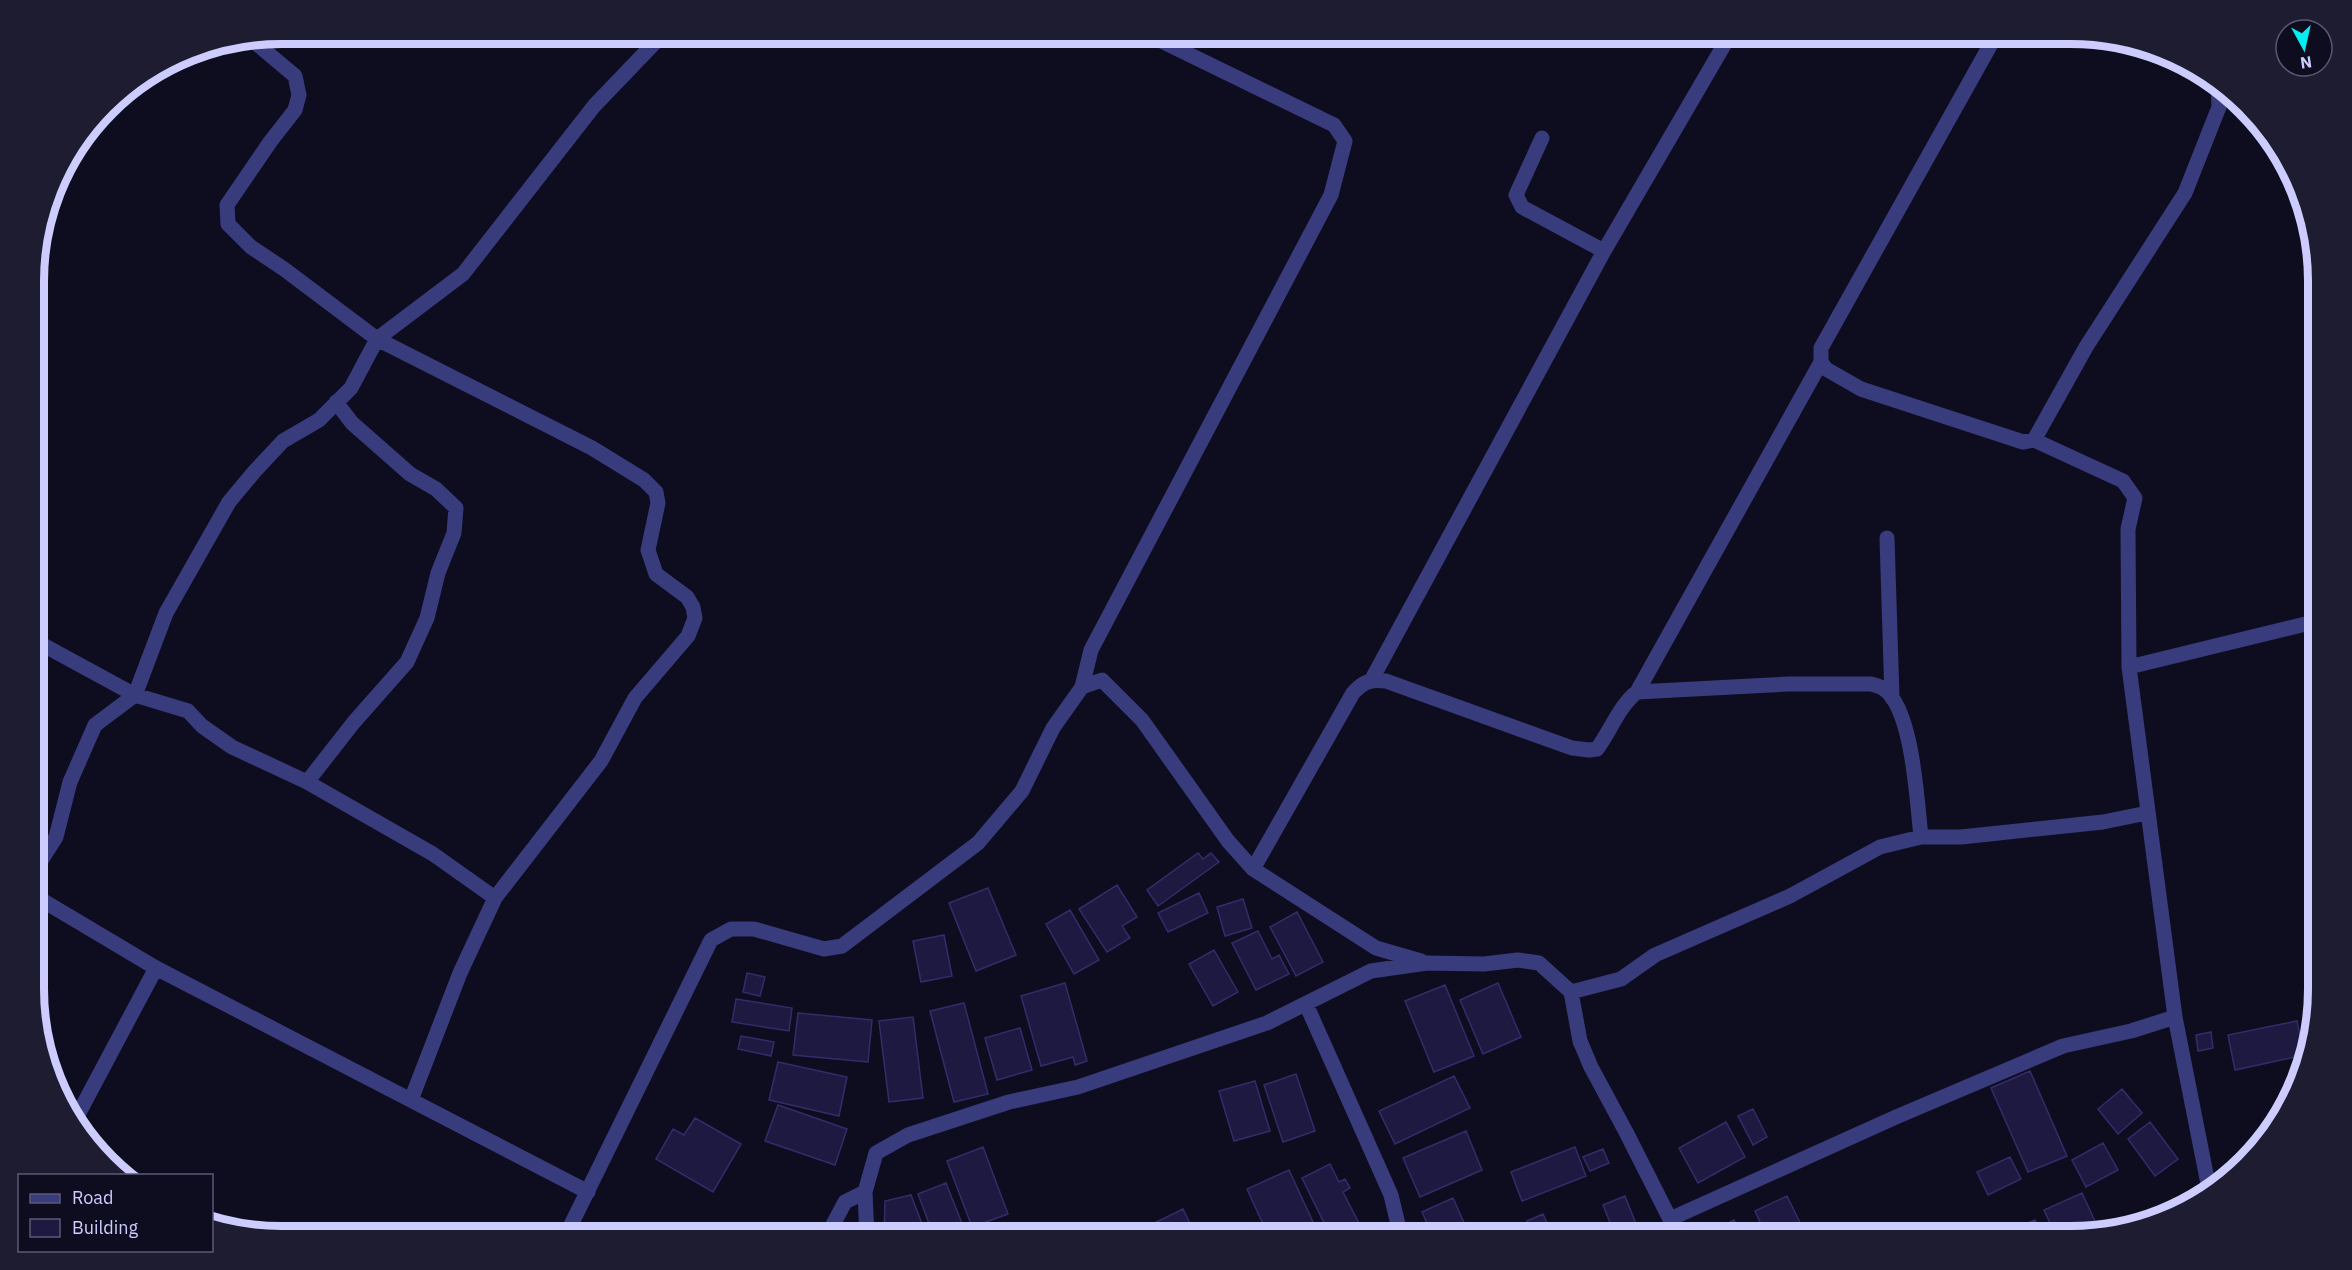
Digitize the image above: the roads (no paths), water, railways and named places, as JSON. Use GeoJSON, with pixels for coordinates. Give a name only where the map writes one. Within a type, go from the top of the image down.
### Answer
{"type":"FeatureCollection","features":[{"type":"Feature","properties":{"kind":"street"},"geometry":{"type":"LineString","coordinates":[[44,856],[56,837],[70,782],[95,725],[135,695],[166,613],[229,502],[283,441],[319,420],[351,388],[378,339],[463,274],[594,106],[653,44]]}},
{"type":"Feature","properties":{"kind":"street"},"geometry":{"type":"LineString","coordinates":[[570,1226],[711,940],[731,929],[754,929],[824,949],[842,946],[978,843],[1022,791],[1053,728],[1082,687],[1091,650],[1331,195],[1345,141],[1334,124],[1168,44]]}},
{"type":"Feature","properties":{"kind":"street"},"geometry":{"type":"LineString","coordinates":[[1372,679],[1604,251],[1725,44]]}},
{"type":"Feature","properties":{"kind":"street"},"geometry":{"type":"LineString","coordinates":[[1253,869],[1353,693],[1361,684],[1372,679],[1386,681],[1562,745],[1589,750],[1597,748],[1610,733],[1626,701],[1637,692],[1821,362],[1821,348],[1991,44]]}},
{"type":"Feature","properties":{"kind":"street"},"geometry":{"type":"LineString","coordinates":[[258,45],[295,76],[298,95],[296,111],[270,142],[227,205],[228,224],[251,247],[378,339],[591,448],[644,480],[656,492],[658,503],[648,550],[656,574],[687,597],[693,607],[695,618],[688,636],[635,698],[601,761],[495,898],[460,973],[411,1100]]}},
{"type":"Feature","properties":{"kind":"street"},"geometry":{"type":"LineString","coordinates":[[1821,362],[1826,369],[1861,389],[2023,442],[2034,440],[2086,347],[2185,194],[2219,107],[2219,94]]}},
{"type":"Feature","properties":{"kind":"street"},"geometry":{"type":"LineString","coordinates":[[1542,138],[1516,195],[1522,207],[1604,251]]}},
{"type":"Feature","properties":{"kind":"street"},"geometry":{"type":"LineString","coordinates":[[308,782],[354,722],[407,662],[427,618],[438,573],[454,533],[456,508],[436,489],[410,474],[352,423],[336,402]]}},
{"type":"Feature","properties":{"kind":"street"},"geometry":{"type":"LineString","coordinates":[[2034,440],[2123,481],[2135,498],[2128,529],[2129,667],[2175,1017],[2208,1184]]}},
{"type":"Feature","properties":{"kind":"street"},"geometry":{"type":"LineString","coordinates":[[1887,538],[1892,698]]}},
{"type":"Feature","properties":{"kind":"street"},"geometry":{"type":"LineString","coordinates":[[2129,667],[2308,623]]}},
{"type":"Feature","properties":{"kind":"street"},"geometry":{"type":"LineString","coordinates":[[44,645],[135,695],[188,711],[202,726],[232,747],[308,782],[433,854],[495,898]]}},
{"type":"Feature","properties":{"kind":"street"},"geometry":{"type":"LineString","coordinates":[[1082,687],[1102,680],[1142,720],[1228,841],[1253,869],[1376,948],[1427,963]]}},
{"type":"Feature","properties":{"kind":"street"},"geometry":{"type":"LineString","coordinates":[[1637,692],[1718,686],[1853,682],[1871,684],[1884,689],[1899,710],[1909,743],[1921,837]]}},
{"type":"Feature","properties":{"kind":"street"},"geometry":{"type":"LineString","coordinates":[[1571,992],[1621,979],[1655,955],[1790,896],[1880,847],[1921,837],[1961,837],[2103,822],[2147,813]]}},
{"type":"Feature","properties":{"kind":"street"},"geometry":{"type":"LineString","coordinates":[[44,901],[156,968],[588,1192]]}},
{"type":"Feature","properties":{"kind":"street"},"geometry":{"type":"LineString","coordinates":[[867,1226],[865,1192],[876,1153],[908,1135],[1009,1102],[1078,1087],[1267,1023],[1371,971],[1427,963],[1484,964],[1518,960],[1539,963],[1571,992],[1580,1041],[1591,1067],[1673,1226]]}},
{"type":"Feature","properties":{"kind":"street"},"geometry":{"type":"LineString","coordinates":[[78,1114],[156,968]]}},
{"type":"Feature","properties":{"kind":"street"},"geometry":{"type":"LineString","coordinates":[[1306,1004],[1391,1195],[1398,1226]]}},
{"type":"Feature","properties":{"kind":"street"},"geometry":{"type":"LineString","coordinates":[[1670,1219],[1896,1117],[2063,1046],[2131,1031],[2175,1017]]}},
{"type":"Feature","properties":{"kind":"street"},"geometry":{"type":"LineString","coordinates":[[832,1226],[845,1202],[865,1192]]}}]}
